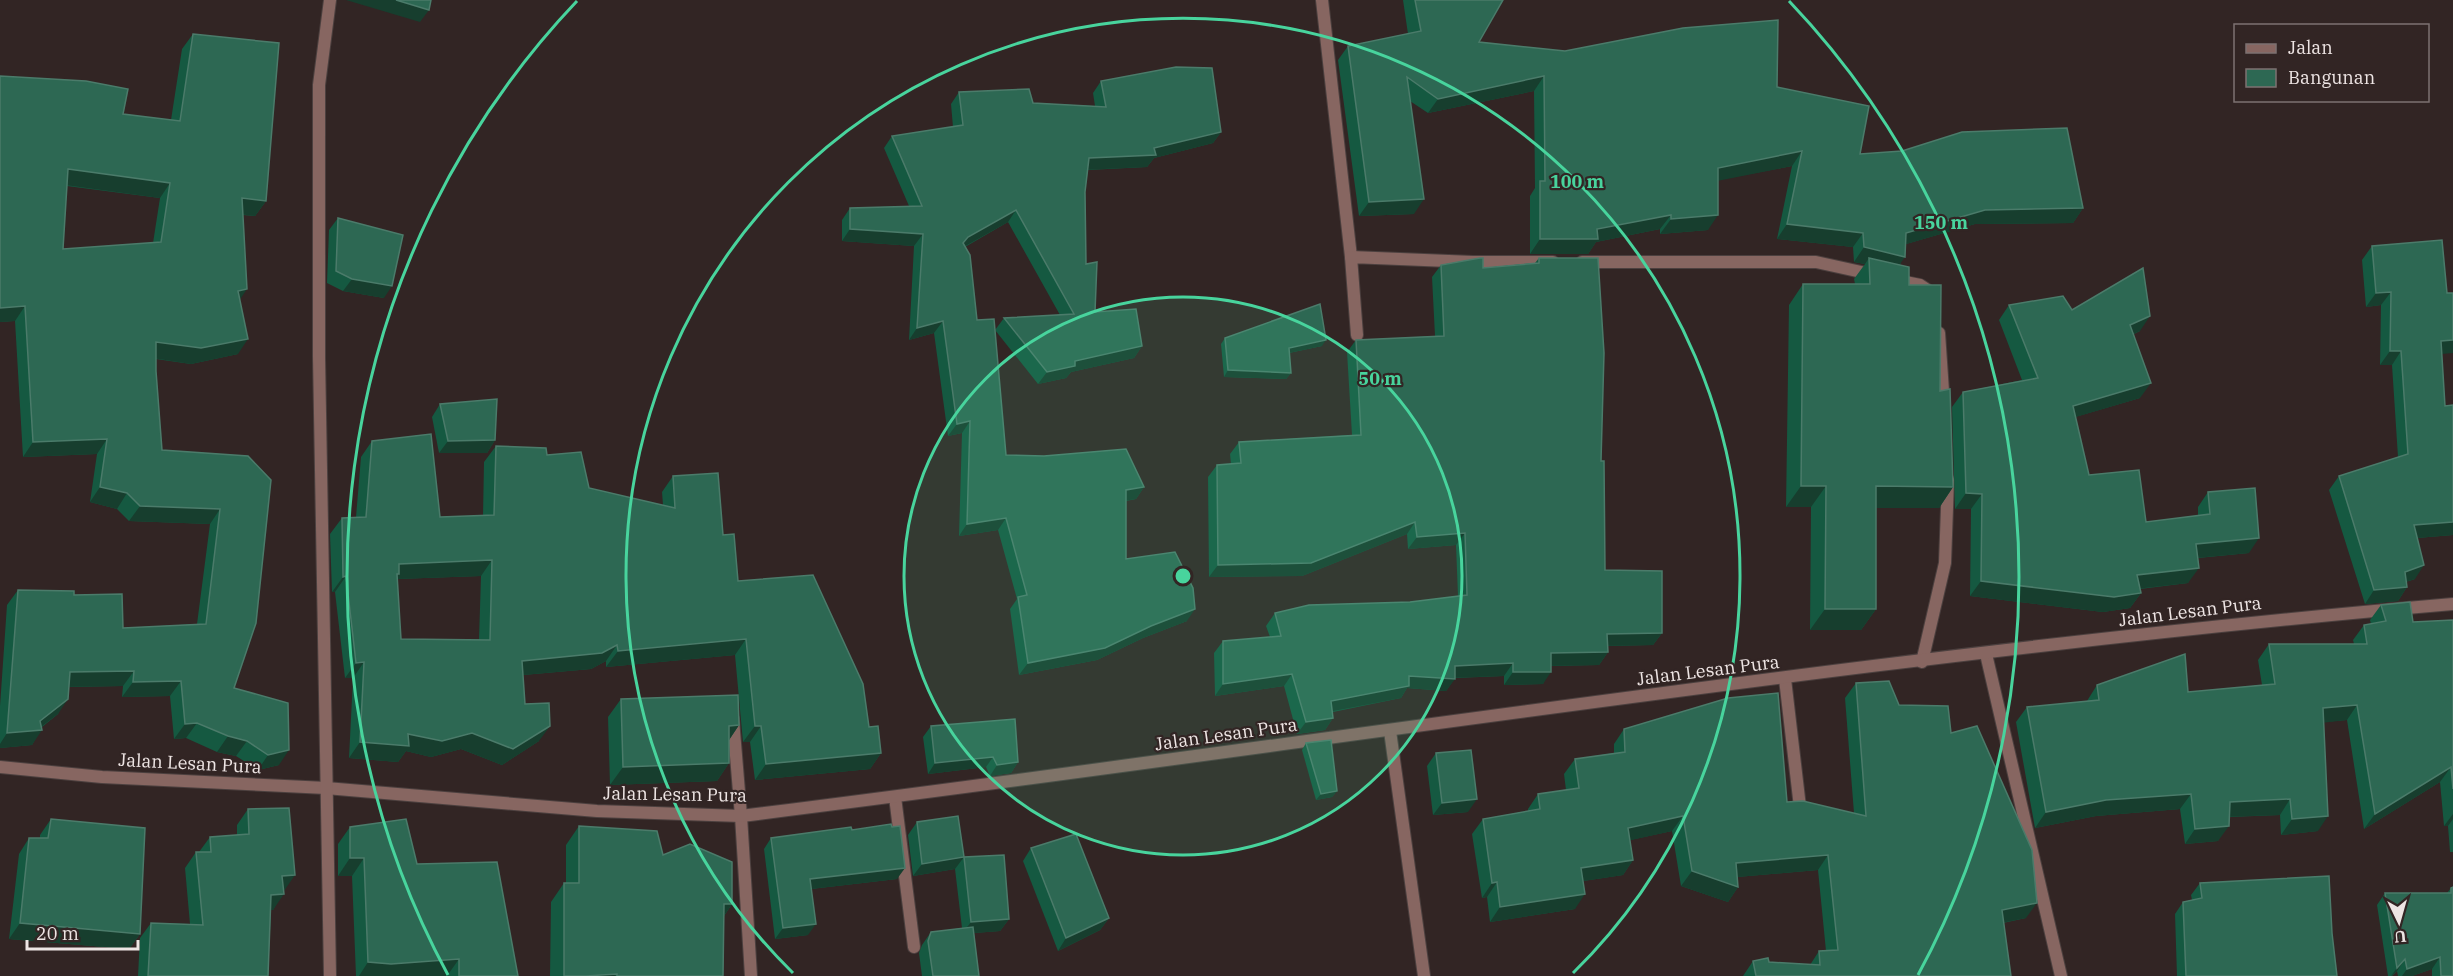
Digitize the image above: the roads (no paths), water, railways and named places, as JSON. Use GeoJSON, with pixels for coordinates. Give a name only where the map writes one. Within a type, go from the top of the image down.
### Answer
{"type":"FeatureCollection","features":[{"type":"Feature","properties":{"kind":"street"},"geometry":{"type":"LineString","coordinates":[[330,0],[319,85],[319,465],[330,976]]}},
{"type":"Feature","properties":{"kind":"street"},"geometry":{"type":"LineString","coordinates":[[1322,0],[1352,257],[1357,335]]}},
{"type":"Feature","properties":{"kind":"street"},"geometry":{"type":"LineString","coordinates":[[1352,257],[1473,262],[1816,262],[1920,285],[1933,294],[1938,313],[1945,420]]}},
{"type":"Feature","properties":{"kind":"street"},"geometry":{"type":"LineString","coordinates":[[1922,662],[1945,563],[1947,472]]}},
{"type":"Feature","properties":{"kind":"street","name":"Jalan Lesan Pura"},"geometry":{"type":"LineString","coordinates":[[0,767],[102,777],[326,788],[597,811],[741,816],[1785,679],[2241,622],[2453,604]]}},
{"type":"Feature","properties":{"kind":"street"},"geometry":{"type":"LineString","coordinates":[[1986,654],[2061,976]]}},
{"type":"Feature","properties":{"kind":"street"},"geometry":{"type":"LineString","coordinates":[[1785,679],[1800,807]]}},
{"type":"Feature","properties":{"kind":"street"},"geometry":{"type":"LineString","coordinates":[[733,715],[751,976]]}},
{"type":"Feature","properties":{"kind":"street"},"geometry":{"type":"LineString","coordinates":[[1390,731],[1424,976]]}},
{"type":"Feature","properties":{"kind":"street"},"geometry":{"type":"LineString","coordinates":[[895,797],[914,947]]}}]}
